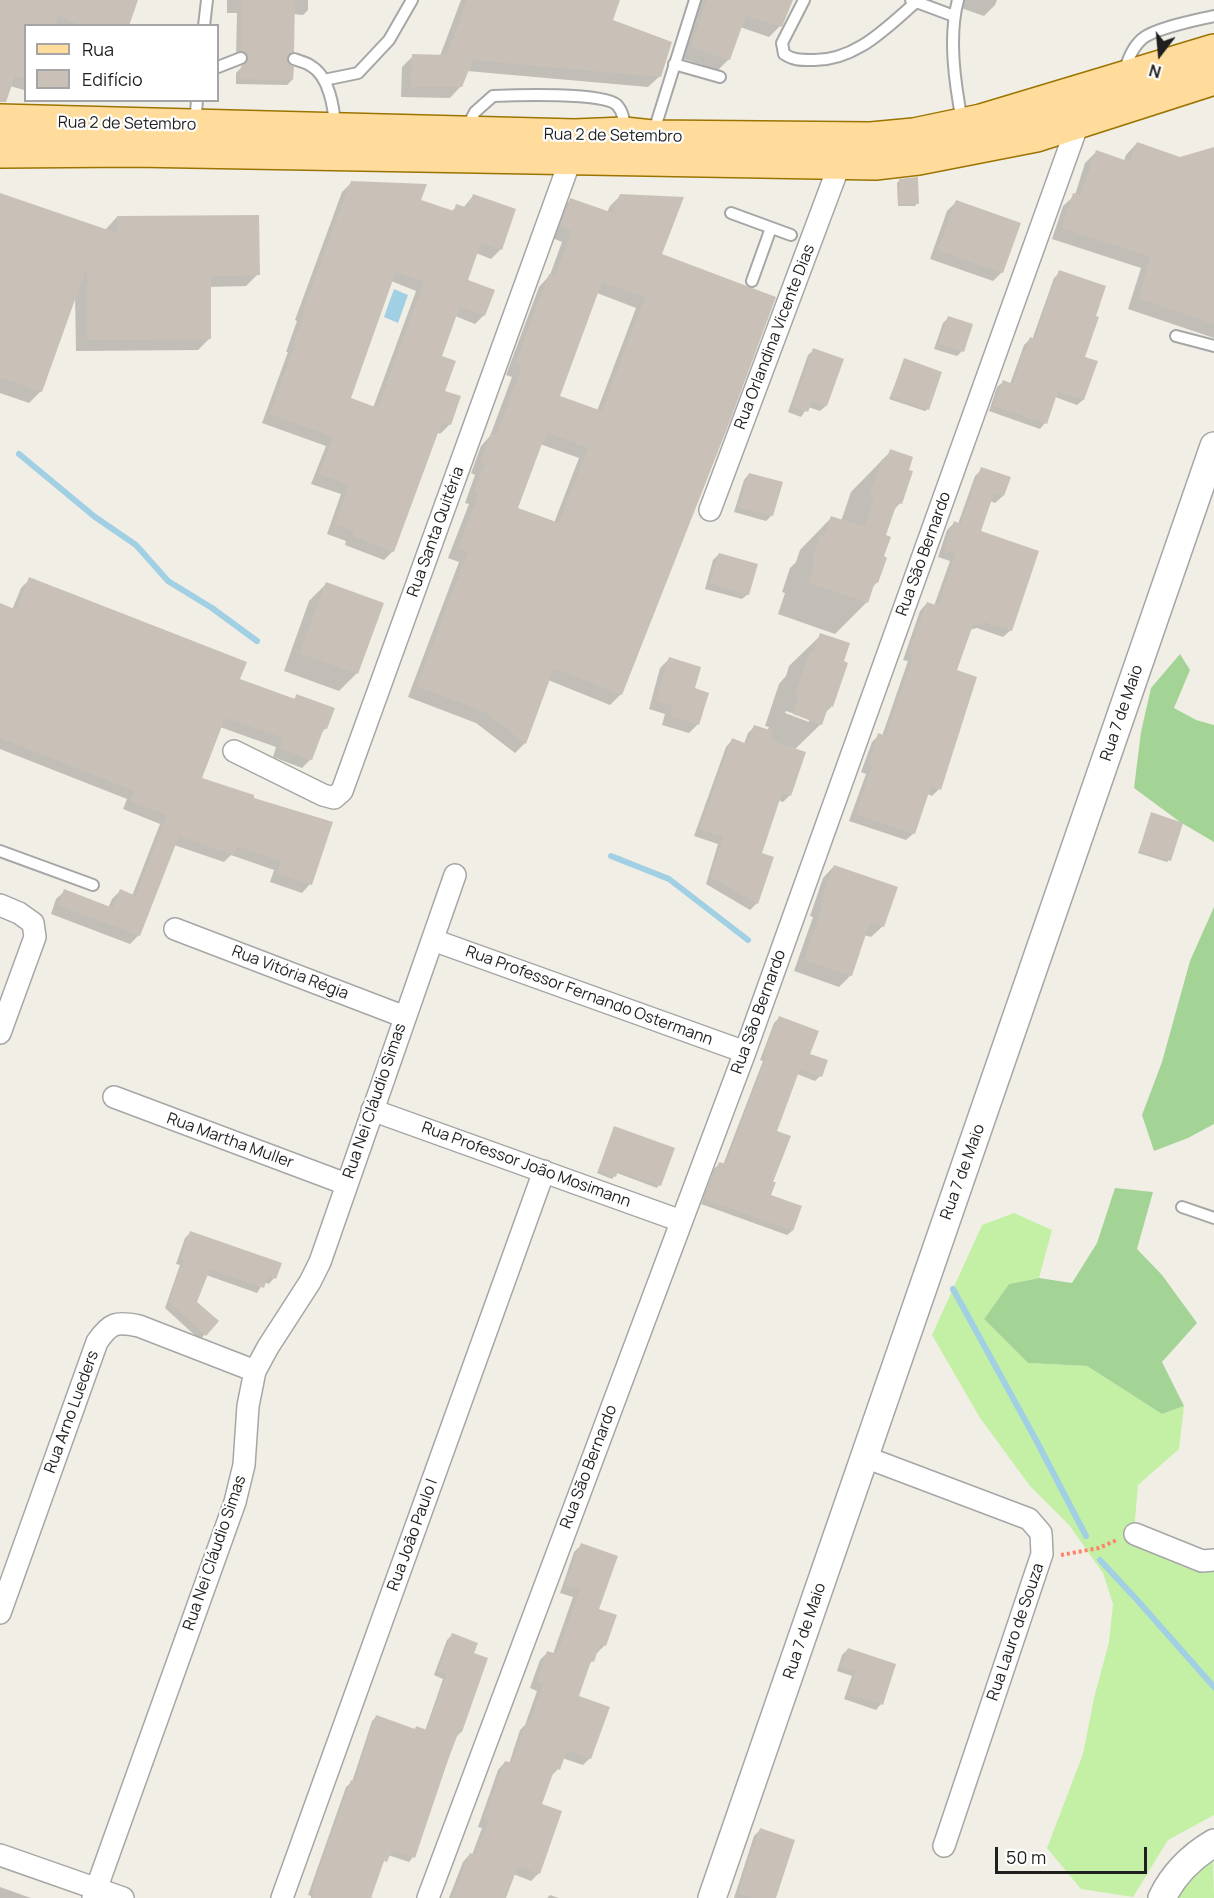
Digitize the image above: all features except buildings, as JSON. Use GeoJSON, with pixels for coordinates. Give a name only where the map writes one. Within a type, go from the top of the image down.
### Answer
{"type":"FeatureCollection","features":[{"type":"Feature","properties":{"kind":"main road","name":"Rua 2 de Setembro"},"geometry":{"type":"LineString","coordinates":[[0,121],[196,113],[336,129],[575,136],[871,139],[914,135],[981,121],[1214,51]]}},
{"type":"Feature","properties":{"kind":"main road","name":"Rua 2 de Setembro"},"geometry":{"type":"LineString","coordinates":[[0,151],[134,150],[875,163],[918,158],[1036,135],[1214,78]]}},
{"type":"Feature","properties":{"kind":"street","name":"Rua São Bernardo"},"geometry":{"type":"LineString","coordinates":[[428,1898],[745,1053],[1079,121]]}},
{"type":"Feature","properties":{"kind":"street","name":"Rua Santa Quitéria"},"geometry":{"type":"LineString","coordinates":[[234,751],[323,795],[334,798],[342,791],[571,158]]}},
{"type":"Feature","properties":{"kind":"street","name":"Rua Orlandina Vicente Dias"},"geometry":{"type":"LineString","coordinates":[[710,510],[840,164]]}},
{"type":"Feature","properties":{"kind":"street","name":"Rua 7 de Maio"},"geometry":{"type":"LineString","coordinates":[[713,1898],[1214,446]]}},
{"type":"Feature","properties":{"kind":"street","name":"Rua Nei Cláudio Simas"},"geometry":{"type":"LineString","coordinates":[[95,1893],[235,1502],[244,1465],[248,1406],[255,1371],[320,1262],[455,875]]}},
{"type":"Feature","properties":{"kind":"street"},"geometry":{"type":"LineString","coordinates":[[0,905],[19,913],[33,923],[35,937],[0,1033]]}},
{"type":"Feature","properties":{"kind":"street","name":"Rua Vitória Régia"},"geometry":{"type":"LineString","coordinates":[[176,929],[405,1017]]}},
{"type":"Feature","properties":{"kind":"street","name":"Rua Professor Fernando Ostermann"},"geometry":{"type":"LineString","coordinates":[[433,940],[745,1053]]}},
{"type":"Feature","properties":{"kind":"street","name":"Rua Martha Muller"},"geometry":{"type":"LineString","coordinates":[[114,1098],[346,1184]]}},
{"type":"Feature","properties":{"kind":"street","name":"Rua Professor João Mosimann"},"geometry":{"type":"LineString","coordinates":[[372,1110],[681,1221]]}},
{"type":"Feature","properties":{"kind":"street","name":"Rua João Paulo I"},"geometry":{"type":"LineString","coordinates":[[282,1898],[544,1172]]}},
{"type":"Feature","properties":{"kind":"street","name":"Rua Arno Lueders"},"geometry":{"type":"LineString","coordinates":[[0,1613],[97,1342],[105,1331],[112,1325],[123,1322],[139,1326],[255,1371]]}},
{"type":"Feature","properties":{"kind":"street","name":"Rua Lauro de Souza"},"geometry":{"type":"LineString","coordinates":[[865,1457],[1029,1519],[1041,1533],[1042,1554],[944,1845]]}},
{"type":"Feature","properties":{"kind":"street"},"geometry":{"type":"LineString","coordinates":[[1135,1534],[1202,1561],[1214,1560]]}},
{"type":"Feature","properties":{"kind":"street"},"geometry":{"type":"LineString","coordinates":[[1162,1898],[1168,1886],[1185,1865],[1214,1843]]}},
{"type":"Feature","properties":{"kind":"street"},"geometry":{"type":"LineString","coordinates":[[0,1855],[95,1893],[123,1898]]}},
{"type":"Feature","properties":{"kind":"lane"},"geometry":{"type":"LineString","coordinates":[[204,24],[207,0]]}},
{"type":"Feature","properties":{"kind":"lane"},"geometry":{"type":"LineString","coordinates":[[324,80],[358,73],[389,40],[412,0]]}},
{"type":"Feature","properties":{"kind":"lane"},"geometry":{"type":"LineString","coordinates":[[638,135],[674,64],[695,0]]}},
{"type":"Feature","properties":{"kind":"lane"},"geometry":{"type":"LineString","coordinates":[[804,0],[782,43],[784,54],[794,60],[818,61],[839,58],[872,40],[913,2],[954,15]]}},
{"type":"Feature","properties":{"kind":"lane"},"geometry":{"type":"LineString","coordinates":[[958,0],[954,15],[955,83],[963,124]]}},
{"type":"Feature","properties":{"kind":"lane"},"geometry":{"type":"LineString","coordinates":[[1121,80],[1130,55],[1143,39],[1157,32],[1214,16]]}},
{"type":"Feature","properties":{"kind":"lane"},"geometry":{"type":"LineString","coordinates":[[219,66],[241,58]]}},
{"type":"Feature","properties":{"kind":"lane"},"geometry":{"type":"LineString","coordinates":[[294,59],[313,66],[324,80],[334,108],[336,129]]}},
{"type":"Feature","properties":{"kind":"lane"},"geometry":{"type":"LineString","coordinates":[[674,64],[720,77]]}},
{"type":"Feature","properties":{"kind":"lane"},"geometry":{"type":"LineString","coordinates":[[731,213],[791,235]]}},
{"type":"Feature","properties":{"kind":"lane"},"geometry":{"type":"LineString","coordinates":[[752,281],[771,228]]}},
{"type":"Feature","properties":{"kind":"lane"},"geometry":{"type":"LineString","coordinates":[[1176,336],[1214,346]]}},
{"type":"Feature","properties":{"kind":"lane"},"geometry":{"type":"LineString","coordinates":[[0,851],[93,885]]}},
{"type":"Feature","properties":{"kind":"lane"},"geometry":{"type":"LineString","coordinates":[[1182,1207],[1214,1218]]}},
{"type":"Feature","properties":{"kind":"path"},"geometry":{"type":"LineString","coordinates":[[1042,1554],[1063,1555],[1099,1548],[1135,1534]]}},
{"type":"Feature","properties":{"kind":"green space"},"geometry":{"type":"Polygon","coordinates":[[[1180,654],[1190,670],[1174,708],[1196,720],[1214,725],[1214,842],[1180,822],[1134,788],[1141,732],[1151,688],[1180,654]]]}},
{"type":"Feature","properties":{"kind":"green space"},"geometry":{"type":"Polygon","coordinates":[[[1214,907],[1214,1124],[1188,1138],[1154,1151],[1142,1115],[1162,1062],[1190,961],[1214,907]]]}},
{"type":"Feature","properties":{"kind":"green space"},"geometry":{"type":"Polygon","coordinates":[[[1115,1188],[1153,1192],[1137,1249],[1162,1275],[1197,1323],[1162,1362],[1184,1406],[1162,1414],[1087,1366],[1028,1363],[984,1319],[1009,1284],[1039,1278],[1072,1283],[1097,1243],[1115,1188]]]}},
{"type":"Feature","properties":{"kind":"green space"},"geometry":{"type":"Polygon","coordinates":[[[1014,1213],[1052,1230],[1039,1278],[1009,1284],[984,1319],[1028,1363],[1087,1366],[1162,1414],[1184,1406],[1179,1449],[1138,1485],[1134,1531],[1214,1564],[1214,1815],[1168,1840],[1133,1897],[1081,1889],[1047,1848],[1083,1754],[1094,1698],[1109,1642],[1113,1604],[1103,1573],[1069,1525],[1030,1486],[980,1418],[932,1335],[982,1225],[1014,1213]]]}},
{"type":"Feature","properties":{"kind":"green space"},"geometry":{"type":"Polygon","coordinates":[[[1213,1859],[1214,1898],[1169,1898],[1179,1881],[1213,1859]]]}},
{"type":"Feature","properties":{"kind":"water"},"geometry":{"type":"Polygon","coordinates":[[[394,289],[408,295],[398,323],[384,317],[394,289]]]}},
{"type":"Feature","properties":{"kind":"waterway"},"geometry":{"type":"LineString","coordinates":[[19,454],[95,517],[136,545],[168,581],[212,608],[257,641]]}},
{"type":"Feature","properties":{"kind":"waterway"},"geometry":{"type":"LineString","coordinates":[[611,856],[669,879],[748,940]]}},
{"type":"Feature","properties":{"kind":"waterway"},"geometry":{"type":"LineString","coordinates":[[953,1289],[1086,1536]]}},
{"type":"Feature","properties":{"kind":"waterway"},"geometry":{"type":"LineString","coordinates":[[1100,1560],[1214,1687]]}}]}
